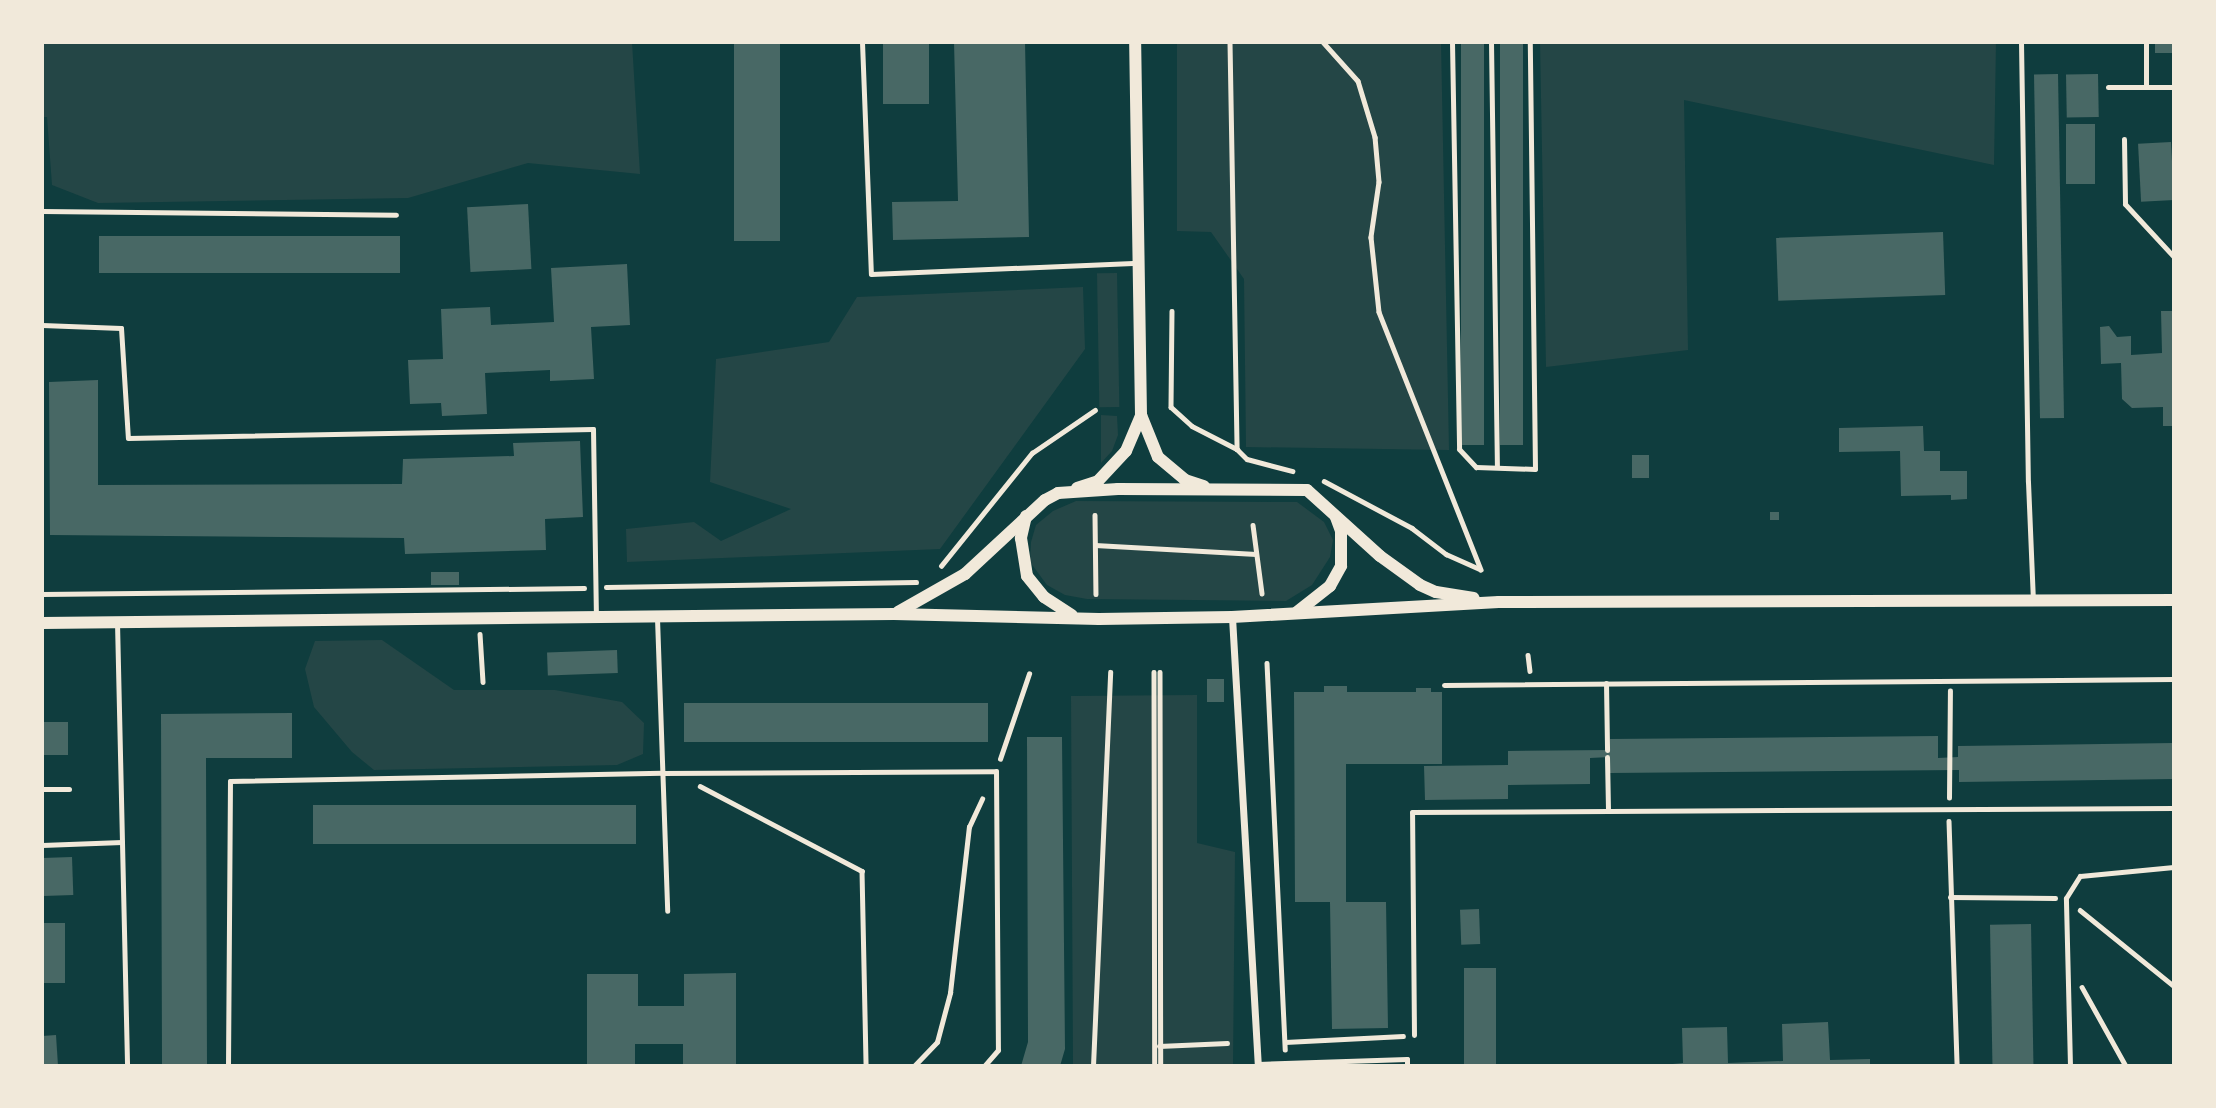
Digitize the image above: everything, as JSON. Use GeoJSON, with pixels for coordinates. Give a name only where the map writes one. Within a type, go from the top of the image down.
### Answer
{"type":"FeatureCollection","features":[{"type":"Feature","properties":{"kind":"street"},"geometry":{"type":"LineString","coordinates":[[1135,42],[1141,415],[1158,457],[1170,470],[1185,480],[1219,490]]}},
{"type":"Feature","properties":{"kind":"street"},"geometry":{"type":"LineString","coordinates":[[894,614],[943,589],[965,574],[1027,514],[1058,493],[1098,481],[1126,451],[1141,415]]}},
{"type":"Feature","properties":{"kind":"street"},"geometry":{"type":"LineString","coordinates":[[1058,493],[1118,489],[1307,490],[1380,556],[1419,585],[1436,592],[1499,602]]}},
{"type":"Feature","properties":{"kind":"street"},"geometry":{"type":"LineString","coordinates":[[1294,614],[1330,586],[1341,566],[1341,531],[1335,513]]}},
{"type":"Feature","properties":{"kind":"street"},"geometry":{"type":"LineString","coordinates":[[1027,514],[1021,538],[1027,576],[1044,597],[1065,613],[1086,618]]}},
{"type":"Feature","properties":{"kind":"street"},"geometry":{"type":"LineString","coordinates":[[42,623],[894,614],[1086,618],[1232,617],[1499,602],[2174,600]]}},
{"type":"Feature","properties":{"kind":"street"},"geometry":{"type":"LineString","coordinates":[[1232,617],[1258,1065]]}},
{"type":"Feature","properties":{"kind":"lane"},"geometry":{"type":"LineString","coordinates":[[862,42],[871,274],[1139,263]]}},
{"type":"Feature","properties":{"kind":"lane"},"geometry":{"type":"LineString","coordinates":[[1452,42],[1459,449],[1476,467],[1535,468],[1530,42]]}},
{"type":"Feature","properties":{"kind":"lane"},"geometry":{"type":"LineString","coordinates":[[1491,42],[1497,466]]}},
{"type":"Feature","properties":{"kind":"lane"},"geometry":{"type":"LineString","coordinates":[[2021,42],[2028,482],[2033,599]]}},
{"type":"Feature","properties":{"kind":"lane"},"geometry":{"type":"LineString","coordinates":[[2146,42],[2146,87]]}},
{"type":"Feature","properties":{"kind":"lane"},"geometry":{"type":"LineString","coordinates":[[2108,87],[2174,87]]}},
{"type":"Feature","properties":{"kind":"lane"},"geometry":{"type":"LineString","coordinates":[[2124,139],[2125,204],[2174,257]]}},
{"type":"Feature","properties":{"kind":"lane"},"geometry":{"type":"LineString","coordinates":[[42,211],[397,215]]}},
{"type":"Feature","properties":{"kind":"lane"},"geometry":{"type":"LineString","coordinates":[[42,325],[121,328],[128,438],[593,429],[596,618]]}},
{"type":"Feature","properties":{"kind":"lane"},"geometry":{"type":"LineString","coordinates":[[657,618],[667,911]]}},
{"type":"Feature","properties":{"kind":"lane"},"geometry":{"type":"LineString","coordinates":[[117,622],[127,1066]]}},
{"type":"Feature","properties":{"kind":"lane"},"geometry":{"type":"LineString","coordinates":[[1444,685],[2174,679]]}},
{"type":"Feature","properties":{"kind":"lane"},"geometry":{"type":"LineString","coordinates":[[1606,683],[1607,750]]}},
{"type":"Feature","properties":{"kind":"lane"},"geometry":{"type":"LineString","coordinates":[[1607,757],[1608,811]]}},
{"type":"Feature","properties":{"kind":"lane"},"geometry":{"type":"LineString","coordinates":[[228,1066],[230,781],[662,773],[996,771],[998,1050],[984,1066]]}},
{"type":"Feature","properties":{"kind":"lane"},"geometry":{"type":"LineString","coordinates":[[42,789],[69,789]]}},
{"type":"Feature","properties":{"kind":"lane"},"geometry":{"type":"LineString","coordinates":[[1414,1035],[1412,812],[2174,808]]}},
{"type":"Feature","properties":{"kind":"lane"},"geometry":{"type":"LineString","coordinates":[[42,845],[122,842]]}},
{"type":"Feature","properties":{"kind":"lane"},"geometry":{"type":"LineString","coordinates":[[2070,1066],[2066,898],[2080,876],[2174,867]]}},
{"type":"Feature","properties":{"kind":"lane"},"geometry":{"type":"LineString","coordinates":[[1258,1065],[1407,1059],[1408,1066]]}},
{"type":"Feature","properties":{"kind":"path"},"geometry":{"type":"LineString","coordinates":[[1230,42],[1237,449]]}},
{"type":"Feature","properties":{"kind":"path"},"geometry":{"type":"LineString","coordinates":[[1315,478],[1336,485],[1412,528],[1446,554],[1481,570],[1379,312],[1371,237],[1379,182],[1375,137],[1358,82],[1323,42]]}},
{"type":"Feature","properties":{"kind":"path"},"geometry":{"type":"LineString","coordinates":[[1172,311],[1171,407],[1192,426],[1237,449],[1247,459],[1304,475]]}},
{"type":"Feature","properties":{"kind":"path"},"geometry":{"type":"LineString","coordinates":[[935,570],[1032,453],[1094,410]]}},
{"type":"Feature","properties":{"kind":"path"},"geometry":{"type":"LineString","coordinates":[[1095,515],[1096,594]]}},
{"type":"Feature","properties":{"kind":"path"},"geometry":{"type":"LineString","coordinates":[[1253,525],[1262,593]]}},
{"type":"Feature","properties":{"kind":"path"},"geometry":{"type":"LineString","coordinates":[[1095,545],[1256,554]]}},
{"type":"Feature","properties":{"kind":"path"},"geometry":{"type":"LineString","coordinates":[[42,594],[920,582]]}},
{"type":"Feature","properties":{"kind":"path"},"geometry":{"type":"LineString","coordinates":[[1267,663],[1285,1042],[1414,1035]]}},
{"type":"Feature","properties":{"kind":"path"},"geometry":{"type":"LineString","coordinates":[[1157,672],[1158,1046],[1161,1066]]}},
{"type":"Feature","properties":{"kind":"path"},"geometry":{"type":"LineString","coordinates":[[1093,1066],[1110,673]]}},
{"type":"Feature","properties":{"kind":"path"},"geometry":{"type":"LineString","coordinates":[[914,1066],[937,1042],[950,993],[968,827],[996,771],[1029,674]]}},
{"type":"Feature","properties":{"kind":"path"},"geometry":{"type":"LineString","coordinates":[[1950,680],[1949,809],[1957,1066]]}},
{"type":"Feature","properties":{"kind":"path"},"geometry":{"type":"LineString","coordinates":[[674,773],[862,871],[866,1066]]}},
{"type":"Feature","properties":{"kind":"path"},"geometry":{"type":"LineString","coordinates":[[1951,897],[2066,898],[2174,986]]}},
{"type":"Feature","properties":{"kind":"path"},"geometry":{"type":"LineString","coordinates":[[2068,960],[2126,1066]]}},
{"type":"Feature","properties":{"kind":"path"},"geometry":{"type":"LineString","coordinates":[[1158,1046],[1227,1043]]}},
{"type":"Feature","properties":{"kind":"path"},"geometry":{"type":"LineString","coordinates":[[1155,1066],[1158,1046]]}},
{"type":"Feature","properties":{"kind":"shaded area"},"geometry":{"type":"Polygon","coordinates":[[[42,42],[632,42],[640,174],[528,163],[408,198],[98,203],[52,185],[47,117],[42,117],[42,42]]]}},
{"type":"Feature","properties":{"kind":"shaded area"},"geometry":{"type":"Polygon","coordinates":[[[1177,42],[1441,42],[1449,450],[1246,447],[1244,279],[1211,232],[1177,231],[1177,42]]]}},
{"type":"Feature","properties":{"kind":"shaded area"},"geometry":{"type":"Polygon","coordinates":[[[1540,42],[1996,42],[1994,165],[1684,100],[1688,350],[1546,367],[1540,42]]]}},
{"type":"Feature","properties":{"kind":"shaded area"},"geometry":{"type":"Polygon","coordinates":[[[1097,273],[1117,273],[1119,407],[1099,407],[1097,273]]]}},
{"type":"Feature","properties":{"kind":"shaded area"},"geometry":{"type":"Polygon","coordinates":[[[1083,287],[1085,349],[940,549],[627,562],[626,529],[694,522],[721,541],[791,509],[710,482],[716,359],[829,342],[857,297],[1083,287]]]}},
{"type":"Feature","properties":{"kind":"shaded area"},"geometry":{"type":"Polygon","coordinates":[[[1101,415],[1117,416],[1118,435],[1112,451],[1101,463],[1101,415]]]}},
{"type":"Feature","properties":{"kind":"shaded area"},"geometry":{"type":"Polygon","coordinates":[[[1076,501],[1297,502],[1324,522],[1333,540],[1330,557],[1312,585],[1286,601],[1087,599],[1065,595],[1047,585],[1030,562],[1031,542],[1036,525],[1053,511],[1076,501]]]}},
{"type":"Feature","properties":{"kind":"shaded area"},"geometry":{"type":"Polygon","coordinates":[[[382,640],[454,690],[555,690],[622,702],[644,723],[643,754],[617,765],[374,770],[352,752],[314,707],[305,669],[315,641],[382,640]]]}},
{"type":"Feature","properties":{"kind":"shaded area"},"geometry":{"type":"Polygon","coordinates":[[[1197,695],[1197,843],[1235,852],[1233,1066],[1073,1066],[1071,696],[1197,695]]]}},
{"type":"Feature","properties":{"kind":"building"},"geometry":{"type":"Polygon","coordinates":[[[734,42],[780,42],[780,241],[734,241],[734,42]]]}},
{"type":"Feature","properties":{"kind":"building"},"geometry":{"type":"Polygon","coordinates":[[[883,42],[929,42],[929,104],[883,104],[883,42]]]}},
{"type":"Feature","properties":{"kind":"building"},"geometry":{"type":"Polygon","coordinates":[[[954,42],[1025,42],[1029,237],[893,240],[892,202],[958,201],[954,42]]]}},
{"type":"Feature","properties":{"kind":"building"},"geometry":{"type":"Polygon","coordinates":[[[1461,42],[1484,42],[1484,445],[1461,445],[1461,42]]]}},
{"type":"Feature","properties":{"kind":"building"},"geometry":{"type":"Polygon","coordinates":[[[1500,42],[1523,42],[1523,445],[1500,445],[1500,42]]]}},
{"type":"Feature","properties":{"kind":"building"},"geometry":{"type":"Polygon","coordinates":[[[2155,42],[2174,42],[2174,53],[2155,53],[2155,42]]]}},
{"type":"Feature","properties":{"kind":"building"},"geometry":{"type":"Polygon","coordinates":[[[2034,74],[2058,74],[2064,418],[2040,418],[2034,74]]]}},
{"type":"Feature","properties":{"kind":"building"},"geometry":{"type":"Polygon","coordinates":[[[2098,74],[2099,117],[2067,118],[2066,75],[2098,74]]]}},
{"type":"Feature","properties":{"kind":"building"},"geometry":{"type":"Polygon","coordinates":[[[2066,124],[2095,124],[2095,184],[2066,184],[2066,124]]]}},
{"type":"Feature","properties":{"kind":"building"},"geometry":{"type":"Polygon","coordinates":[[[2171,142],[2174,200],[2141,202],[2138,144],[2171,142]]]}},
{"type":"Feature","properties":{"kind":"building"},"geometry":{"type":"Polygon","coordinates":[[[528,204],[531,269],[470,272],[467,207],[528,204]]]}},
{"type":"Feature","properties":{"kind":"building"},"geometry":{"type":"Polygon","coordinates":[[[1943,232],[1945,295],[1778,301],[1776,238],[1943,232]]]}},
{"type":"Feature","properties":{"kind":"building"},"geometry":{"type":"Polygon","coordinates":[[[99,236],[400,236],[400,273],[99,273],[99,236]]]}},
{"type":"Feature","properties":{"kind":"building"},"geometry":{"type":"Polygon","coordinates":[[[627,264],[630,325],[591,327],[594,379],[550,381],[550,370],[485,373],[487,414],[442,416],[441,403],[410,404],[408,360],[443,359],[441,309],[490,307],[491,325],[554,322],[551,268],[627,264]]]}},
{"type":"Feature","properties":{"kind":"building"},"geometry":{"type":"Polygon","coordinates":[[[2161,311],[2174,311],[2174,426],[2163,426],[2163,407],[2132,408],[2122,399],[2121,363],[2101,364],[2100,327],[2109,326],[2117,337],[2131,336],[2131,355],[2162,353],[2161,311]]]}},
{"type":"Feature","properties":{"kind":"building"},"geometry":{"type":"Polygon","coordinates":[[[98,380],[98,485],[402,484],[403,459],[514,456],[513,443],[580,441],[583,517],[545,519],[546,550],[405,554],[404,538],[50,535],[49,382],[98,380]]]}},
{"type":"Feature","properties":{"kind":"building"},"geometry":{"type":"Polygon","coordinates":[[[1923,426],[1924,451],[1940,451],[1940,471],[1967,471],[1967,499],[1951,500],[1951,495],[1901,496],[1900,451],[1839,452],[1839,428],[1923,426]]]}},
{"type":"Feature","properties":{"kind":"building"},"geometry":{"type":"Polygon","coordinates":[[[1632,455],[1649,455],[1649,478],[1632,478],[1632,455]]]}},
{"type":"Feature","properties":{"kind":"building"},"geometry":{"type":"Polygon","coordinates":[[[1770,512],[1779,512],[1779,520],[1770,520],[1770,512]]]}},
{"type":"Feature","properties":{"kind":"building"},"geometry":{"type":"Polygon","coordinates":[[[431,572],[459,572],[459,585],[431,585],[431,572]]]}},
{"type":"Feature","properties":{"kind":"building"},"geometry":{"type":"Polygon","coordinates":[[[617,650],[618,673],[548,675],[547,652],[617,650]]]}},
{"type":"Feature","properties":{"kind":"building"},"geometry":{"type":"Polygon","coordinates":[[[1207,679],[1224,679],[1224,702],[1207,702],[1207,679]]]}},
{"type":"Feature","properties":{"kind":"building"},"geometry":{"type":"Polygon","coordinates":[[[1324,686],[1347,686],[1347,692],[1416,692],[1416,688],[1431,688],[1431,692],[1442,692],[1442,764],[1346,764],[1346,902],[1386,902],[1388,1028],[1332,1029],[1330,902],[1295,902],[1294,692],[1324,692],[1324,686]]]}},
{"type":"Feature","properties":{"kind":"building"},"geometry":{"type":"Polygon","coordinates":[[[684,703],[988,703],[988,742],[684,742],[684,703]]]}},
{"type":"Feature","properties":{"kind":"building"},"geometry":{"type":"Polygon","coordinates":[[[292,713],[292,758],[206,758],[207,1066],[162,1066],[161,714],[292,713]]]}},
{"type":"Feature","properties":{"kind":"building"},"geometry":{"type":"Polygon","coordinates":[[[42,722],[68,722],[68,755],[42,755],[42,722]]]}},
{"type":"Feature","properties":{"kind":"building"},"geometry":{"type":"Polygon","coordinates":[[[1938,736],[1938,758],[1958,757],[1958,746],[2174,743],[2174,779],[1959,782],[1959,770],[1610,773],[1610,757],[1590,758],[1590,784],[1508,785],[1508,799],[1425,800],[1424,766],[1508,765],[1508,751],[1610,750],[1610,739],[1938,736]]]}},
{"type":"Feature","properties":{"kind":"building"},"geometry":{"type":"Polygon","coordinates":[[[1027,737],[1062,737],[1065,1049],[1060,1066],[1021,1066],[1028,1042],[1027,737]]]}},
{"type":"Feature","properties":{"kind":"building"},"geometry":{"type":"Polygon","coordinates":[[[313,805],[636,805],[636,844],[313,844],[313,805]]]}},
{"type":"Feature","properties":{"kind":"building"},"geometry":{"type":"Polygon","coordinates":[[[72,857],[73,895],[43,896],[42,858],[72,857]]]}},
{"type":"Feature","properties":{"kind":"building"},"geometry":{"type":"Polygon","coordinates":[[[1479,909],[1480,944],[1461,945],[1460,910],[1479,909]]]}},
{"type":"Feature","properties":{"kind":"building"},"geometry":{"type":"Polygon","coordinates":[[[42,923],[65,923],[65,983],[42,983],[42,923]]]}},
{"type":"Feature","properties":{"kind":"building"},"geometry":{"type":"Polygon","coordinates":[[[2031,924],[2033,1066],[1992,1066],[1990,925],[2031,924]]]}},
{"type":"Feature","properties":{"kind":"building"},"geometry":{"type":"Polygon","coordinates":[[[1464,968],[1496,968],[1496,1066],[1464,1066],[1464,968]]]}},
{"type":"Feature","properties":{"kind":"building"},"geometry":{"type":"Polygon","coordinates":[[[736,973],[736,1066],[683,1066],[683,1044],[635,1044],[635,1066],[587,1066],[587,974],[638,974],[638,1006],[684,1006],[684,974],[736,973]]]}},
{"type":"Feature","properties":{"kind":"building"},"geometry":{"type":"Polygon","coordinates":[[[1828,1022],[1830,1060],[1870,1059],[1870,1066],[1652,1066],[1683,1063],[1682,1028],[1727,1027],[1728,1063],[1783,1061],[1782,1024],[1828,1022]]]}},
{"type":"Feature","properties":{"kind":"building"},"geometry":{"type":"Polygon","coordinates":[[[56,1035],[58,1066],[42,1066],[42,1036],[56,1035]]]}}]}
